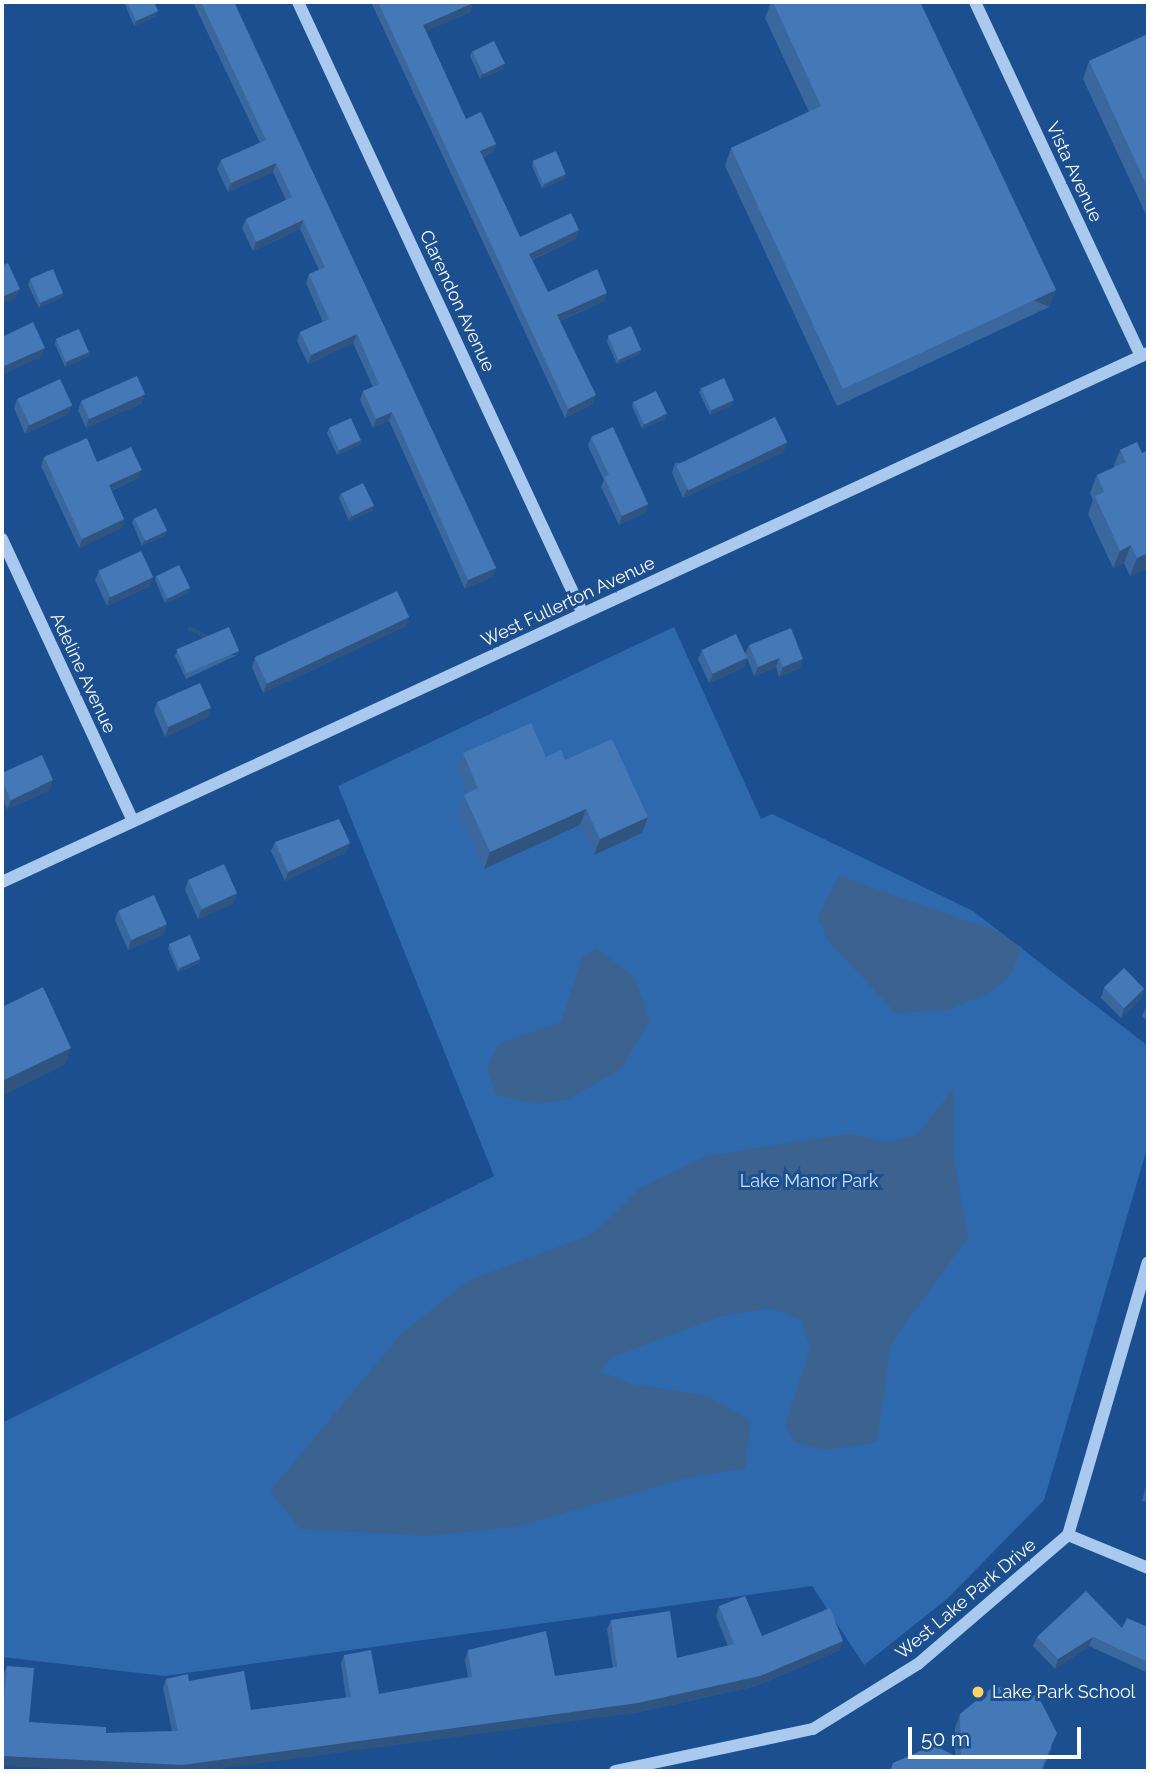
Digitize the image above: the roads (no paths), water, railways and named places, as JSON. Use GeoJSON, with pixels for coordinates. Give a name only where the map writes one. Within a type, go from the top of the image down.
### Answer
{"type":"FeatureCollection","features":[{"type":"Feature","properties":{"kind":"street","name":"Clarendon Avenue"},"geometry":{"type":"LineString","coordinates":[[298,2],[583,614]]}},
{"type":"Feature","properties":{"kind":"street","name":"Vista Avenue"},"geometry":{"type":"LineString","coordinates":[[975,2],[1145,355]]}},
{"type":"Feature","properties":{"kind":"street","name":"West Fullerton Avenue"},"geometry":{"type":"LineString","coordinates":[[2,882],[1145,355]]}},
{"type":"Feature","properties":{"kind":"street","name":"Adeline Avenue"},"geometry":{"type":"LineString","coordinates":[[2,539],[133,821]]}},
{"type":"Feature","properties":{"kind":"street"},"geometry":{"type":"LineString","coordinates":[[1148,1262],[1068,1535],[1148,1567]]}},
{"type":"Feature","properties":{"kind":"street","name":"West Lake Park Drive"},"geometry":{"type":"LineString","coordinates":[[615,1771],[813,1729],[918,1664],[1068,1535]]}},
{"type":"Feature","properties":{"kind":"place","name":"Lake Park School"},"geometry":{"type":"Point","coordinates":[978,1692]}},
{"type":"Feature","properties":{"kind":"park label","name":"Lake Manor Park"},"geometry":{"type":"Point","coordinates":[809,1181]}}]}
